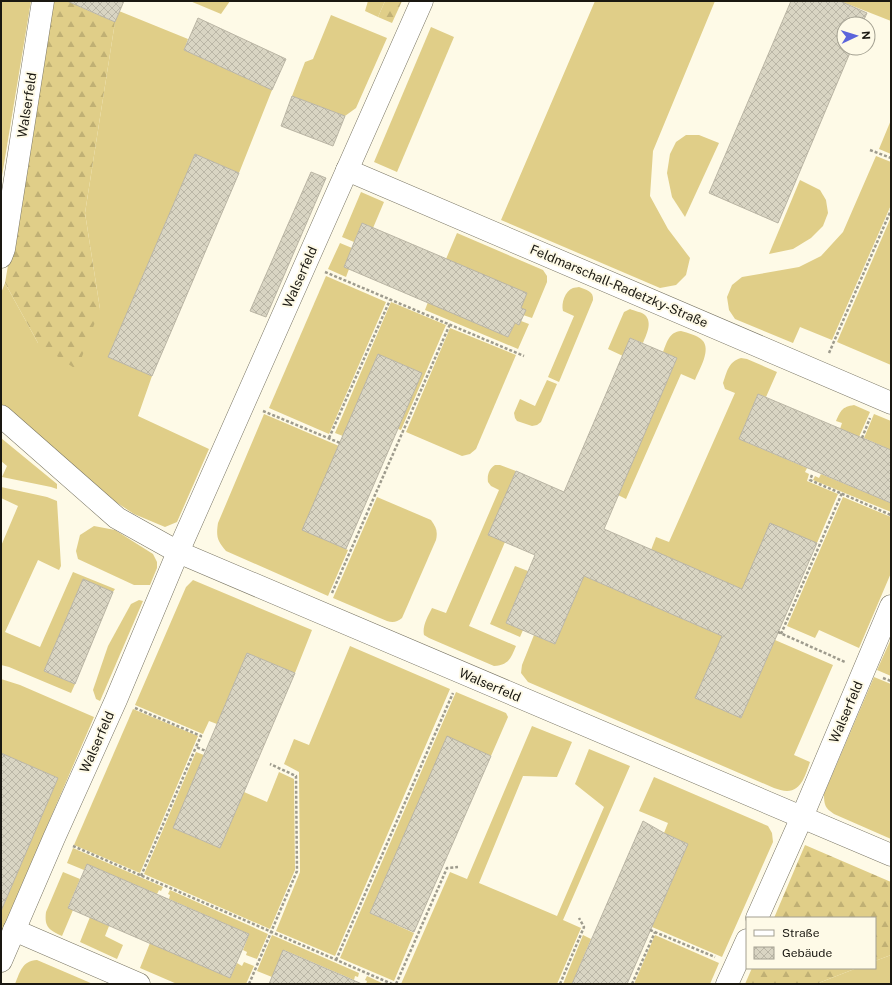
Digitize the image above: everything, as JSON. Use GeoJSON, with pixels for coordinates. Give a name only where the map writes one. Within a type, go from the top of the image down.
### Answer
{"type":"FeatureCollection","features":[{"type":"Feature","properties":{"kind":"lane","name":"Walserfeld"},"geometry":{"type":"LineString","coordinates":[[1,257],[4,250],[43,1]]}},
{"type":"Feature","properties":{"kind":"lane","name":"Walserfeld"},"geometry":{"type":"LineString","coordinates":[[1,960],[116,700],[178,552],[422,1]]}},
{"type":"Feature","properties":{"kind":"lane","name":"Feldmarschall-Radetzky-Straße"},"geometry":{"type":"LineString","coordinates":[[348,170],[891,403]]}},
{"type":"Feature","properties":{"kind":"lane","name":"Walserfeld"},"geometry":{"type":"LineString","coordinates":[[1,416],[117,518],[178,552],[891,855]]}},
{"type":"Feature","properties":{"kind":"lane","name":"Walserfeld"},"geometry":{"type":"LineString","coordinates":[[757,917],[802,817],[891,606]]}},
{"type":"Feature","properties":{"kind":"lane"},"geometry":{"type":"LineString","coordinates":[[14,930],[139,984]]}},
{"type":"Feature","properties":{"kind":"lane"},"geometry":{"type":"LineString","coordinates":[[732,975],[746,942]]}},
{"type":"Feature","properties":{"kind":"path"},"geometry":{"type":"LineString","coordinates":[[870,150],[891,158]]}},
{"type":"Feature","properties":{"kind":"path"},"geometry":{"type":"LineString","coordinates":[[821,373],[891,210]]}},
{"type":"Feature","properties":{"kind":"path"},"geometry":{"type":"LineString","coordinates":[[306,264],[524,356]]}},
{"type":"Feature","properties":{"kind":"path"},"geometry":{"type":"LineString","coordinates":[[329,438],[390,300]]}},
{"type":"Feature","properties":{"kind":"path"},"geometry":{"type":"LineString","coordinates":[[323,614],[450,324]]}},
{"type":"Feature","properties":{"kind":"path"},"geometry":{"type":"LineString","coordinates":[[244,403],[340,443]]}},
{"type":"Feature","properties":{"kind":"path"},"geometry":{"type":"LineString","coordinates":[[812,475],[810,480],[891,515]]}},
{"type":"Feature","properties":{"kind":"path"},"geometry":{"type":"LineString","coordinates":[[842,494],[780,633],[891,681]]}},
{"type":"Feature","properties":{"kind":"path"},"geometry":{"type":"LineString","coordinates":[[336,960],[462,673]]}},
{"type":"Feature","properties":{"kind":"path"},"geometry":{"type":"LineString","coordinates":[[116,700],[201,736],[141,876]]}},
{"type":"Feature","properties":{"kind":"path"},"geometry":{"type":"LineString","coordinates":[[196,747],[206,751]]}},
{"type":"Feature","properties":{"kind":"path"},"geometry":{"type":"LineString","coordinates":[[249,984],[297,871],[296,776],[270,764]]}},
{"type":"Feature","properties":{"kind":"path"},"geometry":{"type":"LineString","coordinates":[[54,838],[392,984]]}},
{"type":"Feature","properties":{"kind":"path"},"geometry":{"type":"LineString","coordinates":[[396,984],[447,868],[458,867]]}},
{"type":"Feature","properties":{"kind":"path"},"geometry":{"type":"LineString","coordinates":[[560,984],[584,927],[579,918]]}},
{"type":"Feature","properties":{"kind":"path"},"geometry":{"type":"LineString","coordinates":[[650,930],[732,975]]}},
{"type":"Feature","properties":{"kind":"path"},"geometry":{"type":"LineString","coordinates":[[632,984],[654,932]]}},
{"type":"Feature","properties":{"kind":"green space"},"geometry":{"type":"Polygon","coordinates":[[[1,1],[31,1],[1,182],[1,1]]]}},
{"type":"Feature","properties":{"kind":"green space"},"geometry":{"type":"Polygon","coordinates":[[[53,1],[83,1],[80,7],[115,22],[85,213],[100,309],[77,370],[38,343],[5,283],[53,1]]]}},
{"type":"Feature","properties":{"kind":"green space"},"geometry":{"type":"Polygon","coordinates":[[[190,1],[230,1],[221,14],[190,1]]]}},
{"type":"Feature","properties":{"kind":"green space"},"geometry":{"type":"Polygon","coordinates":[[[368,1],[385,1],[378,17],[365,11],[368,1]]]}},
{"type":"Feature","properties":{"kind":"green space"},"geometry":{"type":"Polygon","coordinates":[[[385,1],[402,1],[392,23],[378,17],[385,1]]]}},
{"type":"Feature","properties":{"kind":"green space"},"geometry":{"type":"Polygon","coordinates":[[[595,1],[715,1],[653,151],[650,196],[668,229],[690,258],[686,275],[676,285],[660,288],[501,220],[595,1]]]}},
{"type":"Feature","properties":{"kind":"green space"},"geometry":{"type":"Polygon","coordinates":[[[840,1],[891,1],[891,21],[840,1]]]}},
{"type":"Feature","properties":{"kind":"green space"},"geometry":{"type":"Polygon","coordinates":[[[119,11],[188,39],[184,50],[272,90],[239,173],[195,154],[108,357],[152,376],[138,416],[209,449],[177,522],[165,527],[134,514],[90,485],[1,405],[1,293],[5,283],[38,343],[100,309],[85,213],[115,22],[119,11]]]}},
{"type":"Feature","properties":{"kind":"green space"},"geometry":{"type":"Polygon","coordinates":[[[331,15],[387,38],[356,108],[345,116],[292,96],[305,62],[313,59],[331,15]]]}},
{"type":"Feature","properties":{"kind":"green space"},"geometry":{"type":"Polygon","coordinates":[[[431,27],[454,37],[397,172],[374,162],[431,27]]]}},
{"type":"Feature","properties":{"kind":"green space"},"geometry":{"type":"Polygon","coordinates":[[[891,120],[891,154],[879,149],[891,120]]]}},
{"type":"Feature","properties":{"kind":"green space"},"geometry":{"type":"Polygon","coordinates":[[[686,135],[699,135],[719,143],[685,217],[672,197],[667,173],[670,154],[676,142],[686,135]]]}},
{"type":"Feature","properties":{"kind":"green space"},"geometry":{"type":"Polygon","coordinates":[[[876,156],[891,162],[891,205],[832,340],[800,327],[793,343],[735,319],[729,310],[727,297],[732,285],[742,277],[799,267],[821,256],[843,232],[876,156]]]}},
{"type":"Feature","properties":{"kind":"green space"},"geometry":{"type":"Polygon","coordinates":[[[800,180],[820,190],[826,200],[828,213],[823,226],[811,238],[793,249],[769,254],[800,180]]]}},
{"type":"Feature","properties":{"kind":"green space"},"geometry":{"type":"Polygon","coordinates":[[[361,192],[384,202],[373,228],[362,223],[354,242],[342,237],[361,192]]]}},
{"type":"Feature","properties":{"kind":"green space"},"geometry":{"type":"Polygon","coordinates":[[[891,217],[891,365],[837,342],[891,217]]]}},
{"type":"Feature","properties":{"kind":"green space"},"geometry":{"type":"Polygon","coordinates":[[[457,233],[543,270],[547,276],[547,282],[532,318],[523,315],[525,310],[446,259],[457,233]]]}},
{"type":"Feature","properties":{"kind":"green space"},"geometry":{"type":"Polygon","coordinates":[[[340,243],[352,248],[344,267],[349,269],[346,277],[328,269],[340,243]]]}},
{"type":"Feature","properties":{"kind":"green space"},"geometry":{"type":"Polygon","coordinates":[[[326,276],[386,302],[329,434],[269,408],[326,276]]]}},
{"type":"Feature","properties":{"kind":"green space"},"geometry":{"type":"Polygon","coordinates":[[[579,287],[591,293],[593,300],[559,382],[548,377],[574,316],[563,311],[563,301],[566,294],[570,290],[579,287]]]}},
{"type":"Feature","properties":{"kind":"green space"},"geometry":{"type":"Polygon","coordinates":[[[391,302],[446,325],[401,430],[398,429],[422,373],[378,354],[343,436],[335,433],[391,302]]]}},
{"type":"Feature","properties":{"kind":"green space"},"geometry":{"type":"Polygon","coordinates":[[[428,302],[508,337],[515,323],[521,321],[529,324],[518,349],[425,310],[428,302]]]}},
{"type":"Feature","properties":{"kind":"green space"},"geometry":{"type":"Polygon","coordinates":[[[630,309],[645,315],[649,325],[643,343],[630,338],[623,356],[608,349],[624,312],[630,309]]]}},
{"type":"Feature","properties":{"kind":"green space"},"geometry":{"type":"Polygon","coordinates":[[[450,328],[516,355],[476,449],[470,454],[462,456],[406,432],[450,328]]]}},
{"type":"Feature","properties":{"kind":"green space"},"geometry":{"type":"Polygon","coordinates":[[[681,331],[695,335],[702,340],[706,349],[704,360],[695,380],[681,374],[626,499],[618,495],[677,358],[663,352],[671,335],[681,331]]]}},
{"type":"Feature","properties":{"kind":"green space"},"geometry":{"type":"Polygon","coordinates":[[[741,358],[747,359],[777,372],[766,397],[758,394],[739,439],[807,468],[805,472],[809,474],[807,481],[838,494],[817,543],[742,589],[651,550],[656,537],[669,542],[735,393],[725,389],[723,383],[727,371],[733,362],[741,358]]]}},
{"type":"Feature","properties":{"kind":"green space"},"geometry":{"type":"Polygon","coordinates":[[[547,380],[557,384],[541,422],[532,426],[517,421],[514,413],[520,399],[535,406],[547,380]]]}},
{"type":"Feature","properties":{"kind":"green space"},"geometry":{"type":"Polygon","coordinates":[[[854,405],[870,412],[859,437],[840,429],[842,423],[836,421],[842,410],[854,405]]]}},
{"type":"Feature","properties":{"kind":"green space"},"geometry":{"type":"Polygon","coordinates":[[[264,414],[339,446],[303,530],[348,550],[328,596],[226,551],[218,538],[218,523],[264,414]]]}},
{"type":"Feature","properties":{"kind":"green space"},"geometry":{"type":"Polygon","coordinates":[[[874,414],[891,421],[891,450],[864,438],[874,414]]]}},
{"type":"Feature","properties":{"kind":"green space"},"geometry":{"type":"Polygon","coordinates":[[[1,438],[57,484],[57,489],[2,477],[7,466],[1,461],[1,438]]]}},
{"type":"Feature","properties":{"kind":"green space"},"geometry":{"type":"Polygon","coordinates":[[[495,465],[500,465],[516,471],[489,535],[505,542],[469,626],[516,646],[509,660],[503,664],[494,666],[429,638],[424,635],[424,628],[432,608],[446,613],[499,490],[491,486],[488,482],[489,472],[495,465]]]}},
{"type":"Feature","properties":{"kind":"green space"},"geometry":{"type":"Polygon","coordinates":[[[821,474],[891,503],[891,512],[813,480],[815,476],[819,478],[821,474]]]}},
{"type":"Feature","properties":{"kind":"green space"},"geometry":{"type":"Polygon","coordinates":[[[1,487],[47,497],[57,501],[61,566],[59,570],[38,560],[5,632],[40,647],[73,572],[115,589],[113,592],[83,579],[44,671],[75,684],[71,693],[1,665],[1,546],[18,506],[1,498],[1,487]]]}},
{"type":"Feature","properties":{"kind":"green space"},"geometry":{"type":"Polygon","coordinates":[[[377,497],[431,520],[437,532],[436,540],[402,618],[395,622],[387,621],[333,598],[377,497]]]}},
{"type":"Feature","properties":{"kind":"green space"},"geometry":{"type":"Polygon","coordinates":[[[843,497],[891,517],[891,573],[859,648],[819,630],[815,638],[787,626],[843,497]]]}},
{"type":"Feature","properties":{"kind":"green space"},"geometry":{"type":"Polygon","coordinates":[[[94,526],[115,530],[153,554],[157,562],[157,568],[150,585],[134,585],[78,559],[76,551],[80,535],[94,526]]]}},
{"type":"Feature","properties":{"kind":"green space"},"geometry":{"type":"Polygon","coordinates":[[[515,566],[528,571],[506,623],[523,630],[520,637],[490,624],[515,566]]]}},
{"type":"Feature","properties":{"kind":"green space"},"geometry":{"type":"Polygon","coordinates":[[[584,576],[722,636],[695,698],[741,718],[775,640],[833,665],[794,755],[810,762],[800,785],[787,791],[774,788],[528,682],[521,673],[522,665],[534,635],[555,644],[584,576]]]}},
{"type":"Feature","properties":{"kind":"green space"},"geometry":{"type":"Polygon","coordinates":[[[193,580],[312,630],[295,673],[247,653],[217,724],[209,721],[203,734],[135,705],[186,587],[193,580]]]}},
{"type":"Feature","properties":{"kind":"green space"},"geometry":{"type":"Polygon","coordinates":[[[139,600],[143,601],[100,701],[96,699],[93,690],[108,646],[131,604],[139,600]]]}},
{"type":"Feature","properties":{"kind":"green space"},"geometry":{"type":"Polygon","coordinates":[[[891,639],[891,676],[877,670],[891,639]]]}},
{"type":"Feature","properties":{"kind":"green space"},"geometry":{"type":"Polygon","coordinates":[[[350,646],[450,689],[335,956],[276,931],[300,872],[299,772],[284,764],[294,739],[309,745],[350,646]]]}},
{"type":"Feature","properties":{"kind":"green space"},"geometry":{"type":"Polygon","coordinates":[[[874,677],[891,684],[891,839],[834,814],[827,808],[824,801],[824,794],[874,677]]]}},
{"type":"Feature","properties":{"kind":"green space"},"geometry":{"type":"Polygon","coordinates":[[[1,679],[20,685],[94,717],[1,933],[1,911],[58,778],[1,753],[1,679]]]}},
{"type":"Feature","properties":{"kind":"green space"},"geometry":{"type":"Polygon","coordinates":[[[456,692],[506,713],[508,717],[491,756],[447,737],[370,913],[414,933],[394,981],[340,958],[456,692]]]}},
{"type":"Feature","properties":{"kind":"green space"},"geometry":{"type":"Polygon","coordinates":[[[133,709],[198,736],[140,873],[74,845],[133,709]]]}},
{"type":"Feature","properties":{"kind":"green space"},"geometry":{"type":"Polygon","coordinates":[[[532,726],[572,742],[557,777],[523,776],[479,883],[557,916],[604,807],[575,784],[589,749],[630,766],[563,920],[581,928],[557,984],[401,984],[450,872],[467,879],[532,726]]]}},
{"type":"Feature","properties":{"kind":"green space"},"geometry":{"type":"Polygon","coordinates":[[[196,752],[204,755],[173,828],[220,848],[244,792],[267,802],[279,772],[294,779],[295,870],[270,929],[144,874],[196,752]]]}},
{"type":"Feature","properties":{"kind":"green space"},"geometry":{"type":"Polygon","coordinates":[[[654,777],[768,826],[772,833],[773,842],[722,957],[652,927],[688,844],[664,833],[668,823],[639,811],[654,777]]]}},
{"type":"Feature","properties":{"kind":"green space"},"geometry":{"type":"Polygon","coordinates":[[[805,845],[891,882],[891,955],[876,961],[876,917],[774,917],[805,845]]]}},
{"type":"Feature","properties":{"kind":"green space"},"geometry":{"type":"Polygon","coordinates":[[[73,848],[163,887],[157,894],[87,864],[84,870],[67,863],[73,848]]]}},
{"type":"Feature","properties":{"kind":"green space"},"geometry":{"type":"Polygon","coordinates":[[[63,872],[80,879],[68,907],[73,910],[62,936],[54,932],[47,925],[46,912],[63,872]]]}},
{"type":"Feature","properties":{"kind":"green space"},"geometry":{"type":"Polygon","coordinates":[[[170,890],[268,934],[257,959],[246,955],[247,952],[243,950],[249,934],[169,899],[170,895],[168,894],[170,890]]]}},
{"type":"Feature","properties":{"kind":"green space"},"geometry":{"type":"Polygon","coordinates":[[[90,917],[109,926],[105,936],[123,945],[117,959],[80,942],[90,917]]]}},
{"type":"Feature","properties":{"kind":"green space"},"geometry":{"type":"Polygon","coordinates":[[[272,935],[359,973],[358,977],[355,976],[354,980],[284,950],[272,977],[257,971],[272,935]]]}},
{"type":"Feature","properties":{"kind":"green space"},"geometry":{"type":"Polygon","coordinates":[[[583,935],[591,939],[572,984],[563,984],[583,935]]]}},
{"type":"Feature","properties":{"kind":"green space"},"geometry":{"type":"Polygon","coordinates":[[[655,935],[719,963],[710,984],[634,984],[655,935]]]}},
{"type":"Feature","properties":{"kind":"green space"},"geometry":{"type":"Polygon","coordinates":[[[150,943],[230,978],[237,963],[242,966],[244,962],[254,966],[246,984],[177,984],[140,968],[150,943]]]}},
{"type":"Feature","properties":{"kind":"green space"},"geometry":{"type":"Polygon","coordinates":[[[891,955],[891,984],[816,984],[854,969],[876,969],[876,961],[891,955]]]}},
{"type":"Feature","properties":{"kind":"green space"},"geometry":{"type":"Polygon","coordinates":[[[37,960],[93,984],[15,984],[22,968],[28,962],[37,960]]]}},
{"type":"Feature","properties":{"kind":"green space"},"geometry":{"type":"Polygon","coordinates":[[[752,969],[854,969],[816,984],[745,984],[752,969]]]}},
{"type":"Feature","properties":{"kind":"green space"},"geometry":{"type":"Polygon","coordinates":[[[367,976],[384,984],[366,984],[367,981],[365,980],[367,976]]]}},
{"type":"Feature","properties":{"kind":"building"},"geometry":{"type":"Polygon","coordinates":[[[67,1],[124,1],[115,22],[67,1]]]}},
{"type":"Feature","properties":{"kind":"building"},"geometry":{"type":"Polygon","coordinates":[[[791,1],[840,1],[867,13],[866,16],[836,16],[836,56],[849,56],[778,223],[709,193],[791,1]]]}},
{"type":"Feature","properties":{"kind":"building"},"geometry":{"type":"Polygon","coordinates":[[[198,18],[286,59],[272,90],[184,50],[198,18]]]}},
{"type":"Feature","properties":{"kind":"building"},"geometry":{"type":"Polygon","coordinates":[[[292,96],[345,116],[333,146],[281,126],[292,96]]]}},
{"type":"Feature","properties":{"kind":"building"},"geometry":{"type":"Polygon","coordinates":[[[195,154],[239,173],[152,376],[108,357],[195,154]]]}},
{"type":"Feature","properties":{"kind":"building"},"geometry":{"type":"Polygon","coordinates":[[[311,172],[326,178],[266,317],[250,311],[311,172]]]}},
{"type":"Feature","properties":{"kind":"building"},"geometry":{"type":"Polygon","coordinates":[[[362,223],[527,293],[521,308],[526,310],[519,325],[515,323],[508,337],[344,267],[362,223]]]}},
{"type":"Feature","properties":{"kind":"building"},"geometry":{"type":"Polygon","coordinates":[[[630,338],[677,358],[604,529],[742,589],[770,523],[817,543],[741,718],[695,698],[722,636],[584,576],[555,644],[506,623],[535,555],[488,535],[516,471],[564,492],[630,338]]]}},
{"type":"Feature","properties":{"kind":"building"},"geometry":{"type":"Polygon","coordinates":[[[378,354],[422,373],[346,549],[302,530],[378,354]]]}},
{"type":"Feature","properties":{"kind":"building"},"geometry":{"type":"Polygon","coordinates":[[[758,394],[891,450],[891,503],[739,439],[758,394]]]}},
{"type":"Feature","properties":{"kind":"building"},"geometry":{"type":"Polygon","coordinates":[[[83,579],[113,592],[75,684],[44,671],[83,579]]]}},
{"type":"Feature","properties":{"kind":"building"},"geometry":{"type":"Polygon","coordinates":[[[247,653],[295,673],[220,848],[173,828],[247,653]]]}},
{"type":"Feature","properties":{"kind":"building"},"geometry":{"type":"Polygon","coordinates":[[[447,736],[491,756],[414,932],[370,913],[447,736]]]}},
{"type":"Feature","properties":{"kind":"building"},"geometry":{"type":"Polygon","coordinates":[[[1,753],[58,778],[1,911],[1,753]]]}},
{"type":"Feature","properties":{"kind":"building"},"geometry":{"type":"Polygon","coordinates":[[[643,821],[688,844],[627,984],[572,984],[643,821]]]}},
{"type":"Feature","properties":{"kind":"building"},"geometry":{"type":"Polygon","coordinates":[[[87,864],[249,934],[230,978],[68,908],[87,864]]]}},
{"type":"Feature","properties":{"kind":"building"},"geometry":{"type":"Polygon","coordinates":[[[283,950],[362,984],[269,984],[283,950]]]}}]}
